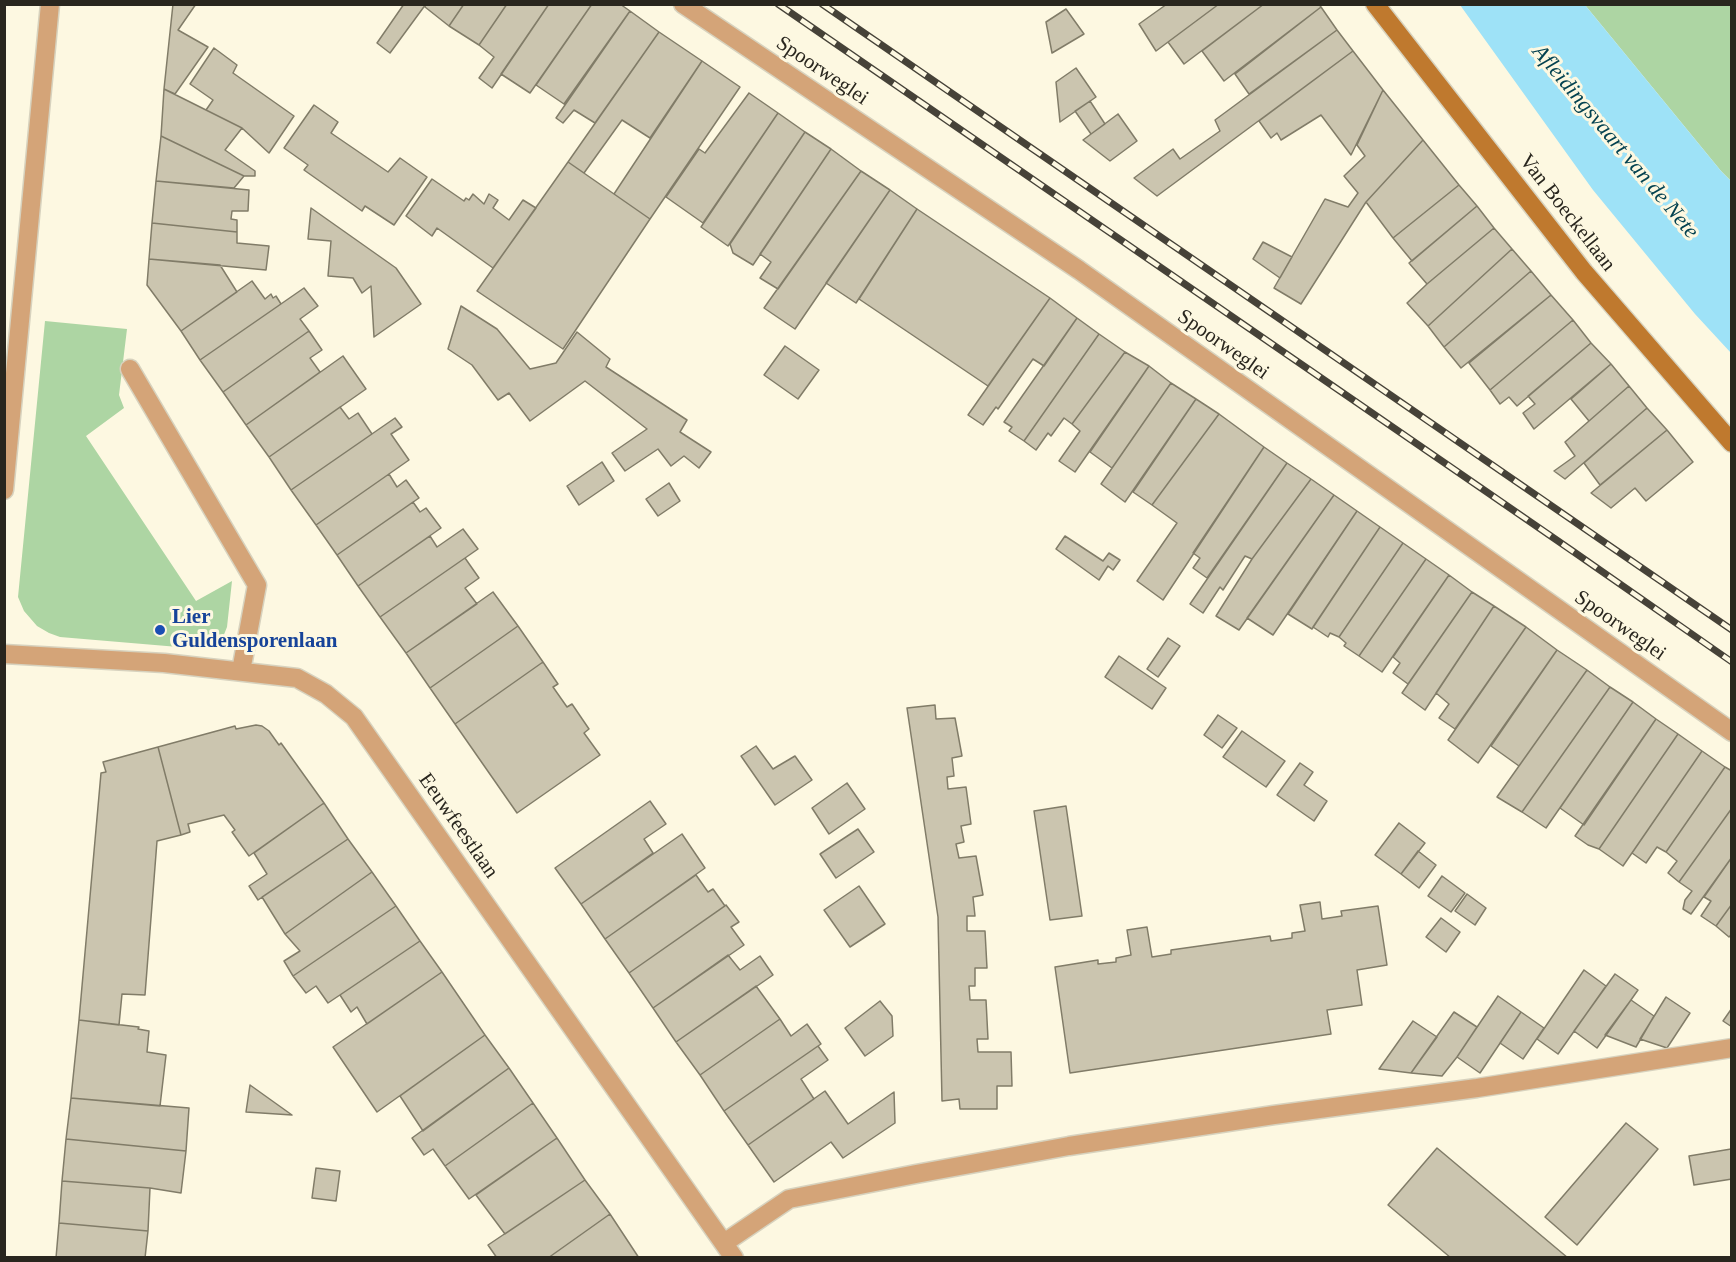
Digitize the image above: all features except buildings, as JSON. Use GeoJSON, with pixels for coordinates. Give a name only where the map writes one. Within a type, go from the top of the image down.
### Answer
{"type":"FeatureCollection","features":[{"type":"Feature","properties":{"kind":"street"},"geometry":{"type":"LineString","coordinates":[[4,490],[12,332],[50,4]]}},
{"type":"Feature","properties":{"kind":"street","name":"Spoorweglei"},"geometry":{"type":"LineString","coordinates":[[683,4],[1079,270],[1731,732]]}},
{"type":"Feature","properties":{"kind":"street","name":"Van Boeckellaan"},"geometry":{"type":"LineString","coordinates":[[1375,4],[1584,272],[1731,443]]}},
{"type":"Feature","properties":{"kind":"street"},"geometry":{"type":"LineString","coordinates":[[130,369],[258,585],[241,671]]}},
{"type":"Feature","properties":{"kind":"street","name":"Eeuwfeestlaan"},"geometry":{"type":"LineString","coordinates":[[4,654],[164,663],[297,678],[326,694],[354,717],[729,1250]]}},
{"type":"Feature","properties":{"kind":"street"},"geometry":{"type":"LineString","coordinates":[[729,1250],[789,1199],[1069,1146],[1274,1115],[1477,1088],[1731,1048]]}},
{"type":"Feature","properties":{"kind":"green space"},"geometry":{"type":"Polygon","coordinates":[[[1585,5],[1731,5],[1731,181],[1721,171],[1585,5]]]}},
{"type":"Feature","properties":{"kind":"green space"},"geometry":{"type":"Polygon","coordinates":[[[45,321],[127,329],[119,395],[124,408],[86,436],[196,601],[232,581],[227,627],[223,637],[213,647],[202,649],[60,637],[37,626],[24,611],[18,597],[45,321]]]}},
{"type":"Feature","properties":{"kind":"water","name":"Afleidingsvaart van de Nete"},"geometry":{"type":"Polygon","coordinates":[[[1460,5],[1585,5],[1731,181],[1731,353],[1695,314],[1593,190],[1460,5]]]}},
{"type":"Feature","properties":{"kind":"railway"},"geometry":{"type":"LineString","coordinates":[[778,4],[1732,662]]}},
{"type":"Feature","properties":{"kind":"railway"},"geometry":{"type":"LineString","coordinates":[[822,4],[1732,630]]}},
{"type":"Feature","properties":{"kind":"place","name":"Lier Guldensporenlaan"},"geometry":{"type":"Point","coordinates":[160,630]}}]}
